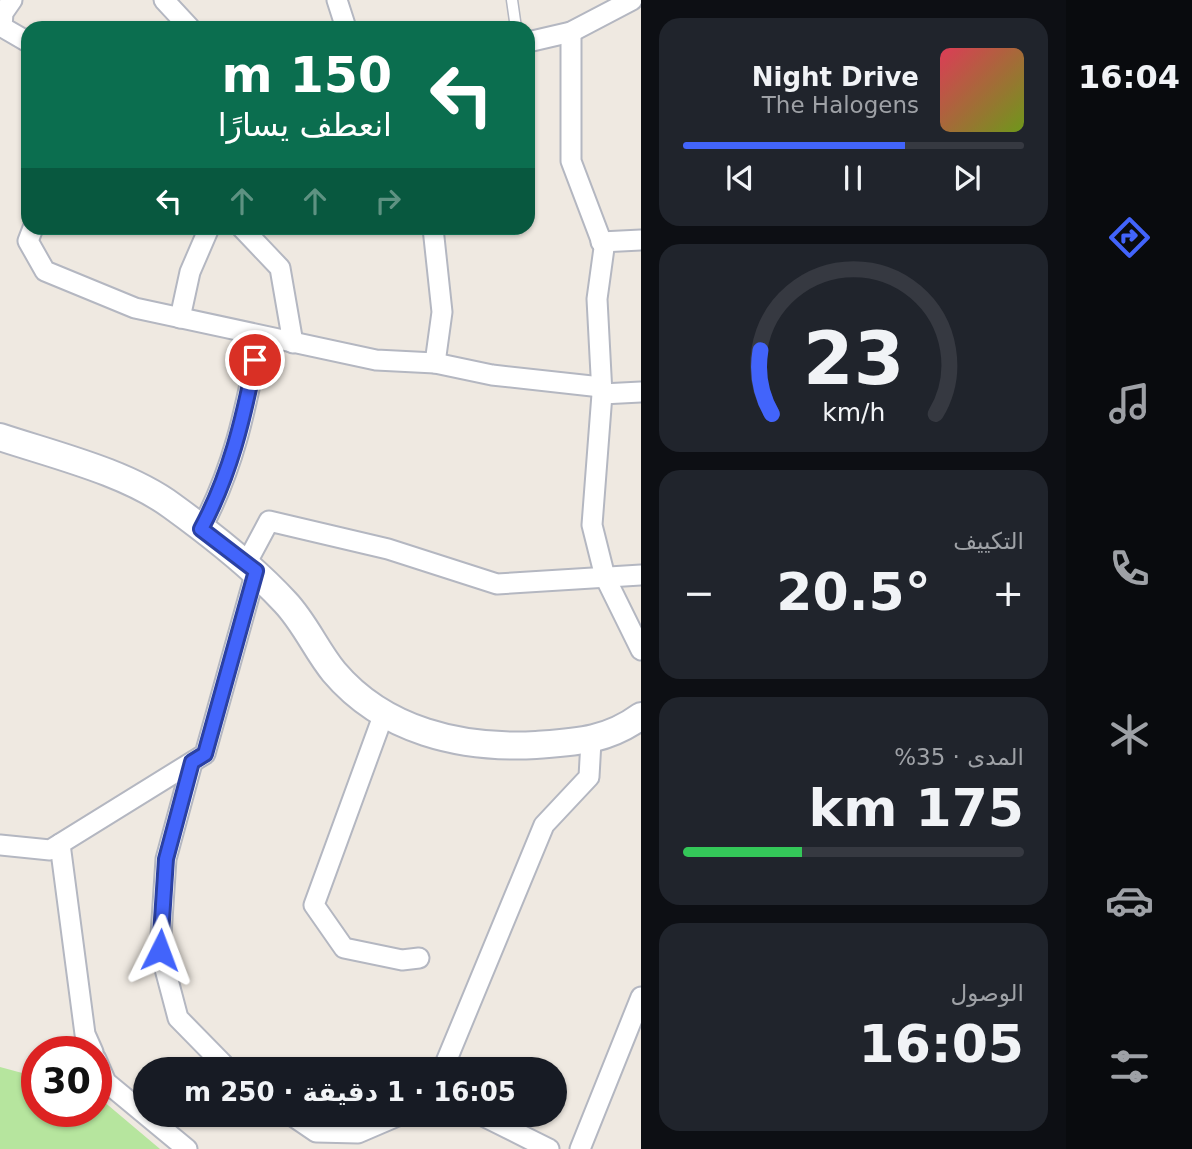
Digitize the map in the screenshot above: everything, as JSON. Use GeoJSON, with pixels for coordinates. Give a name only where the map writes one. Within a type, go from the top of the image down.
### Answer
{"type":"FeatureCollection","features":[{"type":"Feature","properties":{"kind":"street"},"geometry":{"type":"LineString","coordinates":[[12,0],[3,12],[2,27],[21,38]]}},
{"type":"Feature","properties":{"kind":"street"},"geometry":{"type":"LineString","coordinates":[[164,0],[184,21]]}},
{"type":"Feature","properties":{"kind":"street"},"geometry":{"type":"LineString","coordinates":[[337,0],[344,21]]}},
{"type":"Feature","properties":{"kind":"street"},"geometry":{"type":"LineString","coordinates":[[535,41],[571,33],[632,0]]}},
{"type":"Feature","properties":{"kind":"street"},"geometry":{"type":"LineString","coordinates":[[571,33],[571,161],[604,248],[597,299],[602,390],[592,525],[605,577],[641,650]]}},
{"type":"Feature","properties":{"kind":"street"},"geometry":{"type":"LineString","coordinates":[[30,235],[28,241],[45,271],[135,308],[376,360],[435,363],[492,375],[602,390],[641,392]]}},
{"type":"Feature","properties":{"kind":"street"},"geometry":{"type":"LineString","coordinates":[[180,318],[190,272],[206,235]]}},
{"type":"Feature","properties":{"kind":"street"},"geometry":{"type":"LineString","coordinates":[[249,235],[280,268],[293,342]]}},
{"type":"Feature","properties":{"kind":"street"},"geometry":{"type":"LineString","coordinates":[[434,235],[442,312],[435,363]]}},
{"type":"Feature","properties":{"kind":"street"},"geometry":{"type":"LineString","coordinates":[[601,242],[641,240]]}},
{"type":"Feature","properties":{"kind":"street"},"geometry":{"type":"LineString","coordinates":[[201,529],[220,493],[241,434],[260,336]]}},
{"type":"Feature","properties":{"kind":"street"},"geometry":{"type":"LineString","coordinates":[[0,437],[119,478],[170,504],[251,567],[288,605],[335,673],[383,716],[453,740],[494,747],[591,741],[641,716]]}},
{"type":"Feature","properties":{"kind":"street"},"geometry":{"type":"LineString","coordinates":[[0,845],[50,850],[205,754],[251,567],[269,521],[388,549],[497,584],[641,575]]}},
{"type":"Feature","properties":{"kind":"street"},"geometry":{"type":"LineString","coordinates":[[383,716],[314,905],[344,948],[402,960],[419,958]]}},
{"type":"Feature","properties":{"kind":"street"},"geometry":{"type":"LineString","coordinates":[[448,1057],[544,825],[589,777],[591,741]]}},
{"type":"Feature","properties":{"kind":"street"},"geometry":{"type":"LineString","coordinates":[[192,762],[166,859],[160,950],[177,1018],[216,1057]]}},
{"type":"Feature","properties":{"kind":"street"},"geometry":{"type":"LineString","coordinates":[[60,844],[86,1036]]}},
{"type":"Feature","properties":{"kind":"street"},"geometry":{"type":"LineString","coordinates":[[580,1149],[641,997]]}},
{"type":"Feature","properties":{"kind":"street"},"geometry":{"type":"LineString","coordinates":[[112,1087],[187,1149]]}},
{"type":"Feature","properties":{"kind":"street"},"geometry":{"type":"LineString","coordinates":[[309,1127],[316,1132],[358,1133],[372,1127]]}},
{"type":"Feature","properties":{"kind":"street"},"geometry":{"type":"LineString","coordinates":[[505,1127],[549,1149]]}},
{"type":"Feature","properties":{"kind":"lane"},"geometry":{"type":"LineString","coordinates":[[512,0],[515,21]]}},
{"type":"Feature","properties":{"kind":"green space"},"geometry":{"type":"Polygon","coordinates":[[[0,1067],[21,1073],[21,1127],[112,1127],[112,1108],[160,1149],[0,1149],[0,1067]]]}},
{"type":"Feature","properties":{"kind":"route"},"geometry":{"type":"LineString","coordinates":[[160,950],[166,859],[192,762],[205,754],[256,571],[201,529],[220,493],[241,434],[255,360]]}}]}
